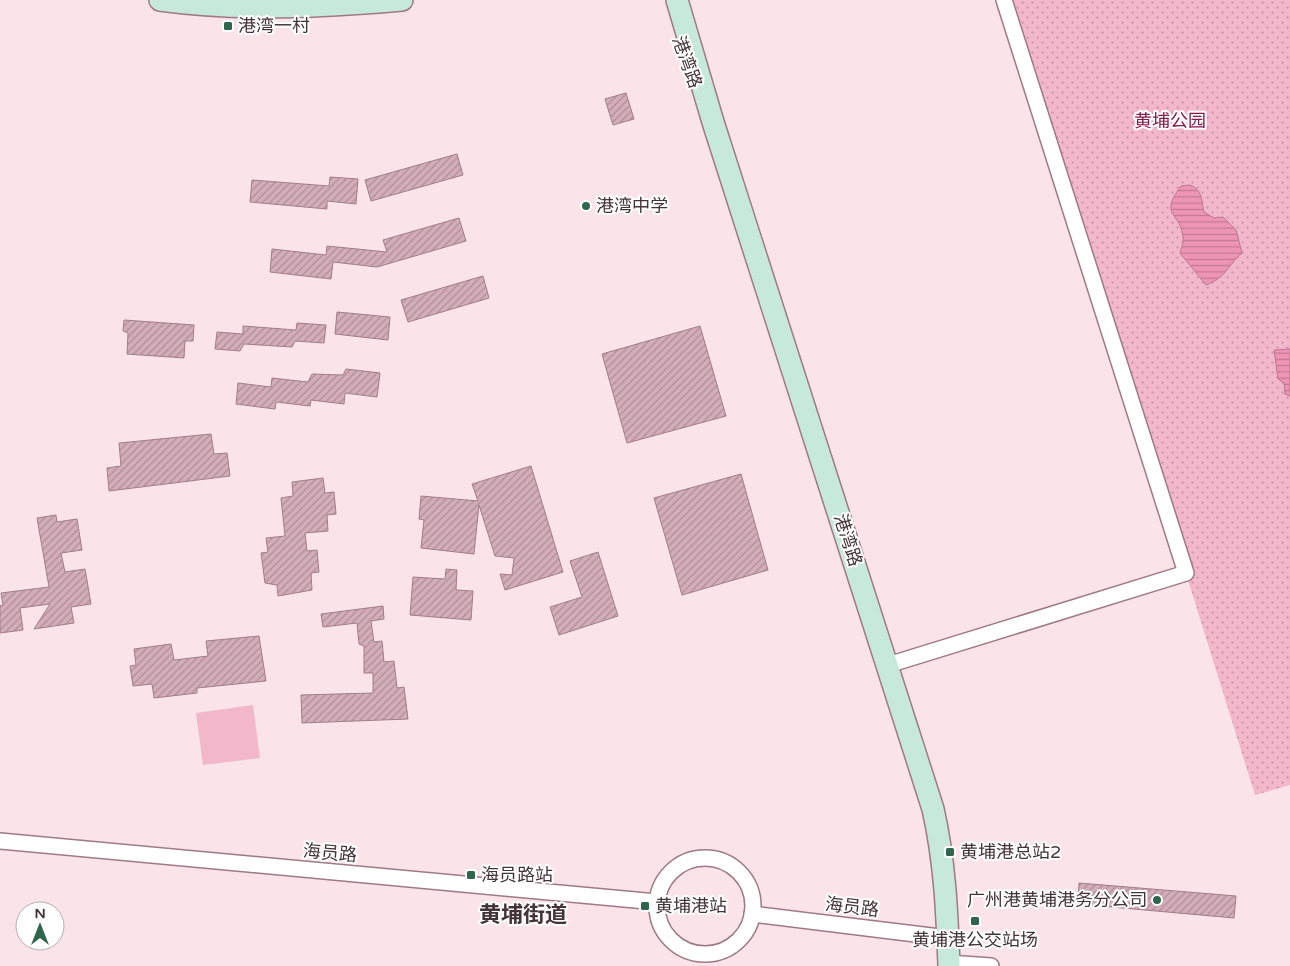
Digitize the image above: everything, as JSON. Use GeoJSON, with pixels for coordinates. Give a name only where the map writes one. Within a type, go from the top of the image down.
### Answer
{"type":"FeatureCollection","features":[{"type":"Feature","properties":{"kind":"street"},"geometry":{"type":"LineString","coordinates":[[160,0],[203,5],[272,6],[329,6],[402,0]]}},
{"type":"Feature","properties":{"kind":"street","name":"港湾路"},"geometry":{"type":"LineString","coordinates":[[667,0],[697,91],[713,122]]}},
{"type":"Feature","properties":{"kind":"street","name":"港湾路"},"geometry":{"type":"LineString","coordinates":[[677,0],[713,122],[933,809],[941,843],[946,885],[948,964]]}},
{"type":"Feature","properties":{"kind":"street"},"geometry":{"type":"LineString","coordinates":[[888,665],[1186,573],[1004,0]]}},
{"type":"Feature","properties":{"kind":"street","name":"海员路"},"geometry":{"type":"LineString","coordinates":[[0,841],[657,902]]}},
{"type":"Feature","properties":{"kind":"street"},"geometry":{"type":"LineString","coordinates":[[714,859],[729,864],[742,875],[750,888],[753,904],[752,914],[744,934],[733,945],[698,959],[673,942],[663,930],[658,915],[657,902],[662,885],[671,872],[691,861],[714,859]]}},
{"type":"Feature","properties":{"kind":"street","name":"海员路"},"geometry":{"type":"LineString","coordinates":[[752,914],[948,938]]}},
{"type":"Feature","properties":{"kind":"street"},"geometry":{"type":"LineString","coordinates":[[948,964],[991,966]]}},
{"type":"Feature","properties":{"kind":"green space","name":"黄埔公园"},"geometry":{"type":"Polygon","coordinates":[[[1007,0],[1290,0],[1290,785],[1255,795],[1007,0]]]}},
{"type":"Feature","properties":{"kind":"green space"},"geometry":{"type":"Polygon","coordinates":[[[253,705],[260,758],[203,765],[196,713],[253,705]]]}},
{"type":"Feature","properties":{"kind":"shaded area"},"geometry":{"type":"Polygon","coordinates":[[[1190,185],[1199,193],[1204,212],[1214,218],[1223,217],[1236,230],[1242,253],[1218,279],[1206,285],[1180,253],[1183,237],[1179,223],[1171,209],[1174,196],[1181,186],[1190,185]]]}},
{"type":"Feature","properties":{"kind":"shaded area"},"geometry":{"type":"Polygon","coordinates":[[[1290,349],[1290,396],[1285,394],[1284,383],[1278,379],[1274,350],[1290,349]]]}},
{"type":"Feature","properties":{"kind":"building"},"geometry":{"type":"Polygon","coordinates":[[[626,93],[634,119],[613,125],[605,99],[626,93]]]}},
{"type":"Feature","properties":{"kind":"building"},"geometry":{"type":"Polygon","coordinates":[[[457,154],[463,175],[371,201],[365,180],[457,154]]]}},
{"type":"Feature","properties":{"kind":"building"},"geometry":{"type":"Polygon","coordinates":[[[330,177],[358,179],[356,204],[327,201],[327,209],[250,202],[252,180],[329,186],[330,177]]]}},
{"type":"Feature","properties":{"kind":"building"},"geometry":{"type":"Polygon","coordinates":[[[459,218],[466,241],[377,267],[333,262],[331,279],[270,272],[272,249],[326,255],[327,246],[387,252],[383,240],[459,218]]]}},
{"type":"Feature","properties":{"kind":"building"},"geometry":{"type":"Polygon","coordinates":[[[483,276],[489,298],[408,322],[401,300],[483,276]]]}},
{"type":"Feature","properties":{"kind":"building"},"geometry":{"type":"Polygon","coordinates":[[[337,312],[390,317],[388,340],[335,334],[337,312]]]}},
{"type":"Feature","properties":{"kind":"building"},"geometry":{"type":"Polygon","coordinates":[[[124,320],[194,325],[193,341],[185,341],[184,358],[127,354],[128,333],[123,331],[124,320]]]}},
{"type":"Feature","properties":{"kind":"building"},"geometry":{"type":"Polygon","coordinates":[[[297,323],[326,325],[324,343],[295,341],[292,347],[244,344],[240,351],[215,349],[217,332],[243,334],[243,326],[296,330],[297,323]]]}},
{"type":"Feature","properties":{"kind":"building"},"geometry":{"type":"Polygon","coordinates":[[[700,326],[726,416],[627,443],[602,354],[700,326]]]}},
{"type":"Feature","properties":{"kind":"building"},"geometry":{"type":"Polygon","coordinates":[[[346,369],[380,373],[377,397],[345,393],[344,404],[311,400],[310,406],[276,402],[275,409],[236,404],[238,383],[271,387],[272,378],[308,382],[312,374],[343,375],[346,369]]]}},
{"type":"Feature","properties":{"kind":"building"},"geometry":{"type":"Polygon","coordinates":[[[211,434],[214,454],[227,453],[230,476],[109,491],[107,468],[121,466],[119,443],[211,434]]]}},
{"type":"Feature","properties":{"kind":"building"},"geometry":{"type":"Polygon","coordinates":[[[531,466],[563,572],[505,590],[500,574],[512,575],[514,558],[495,556],[479,505],[474,554],[421,548],[424,520],[419,519],[421,496],[478,501],[472,484],[531,466]]]}},
{"type":"Feature","properties":{"kind":"building"},"geometry":{"type":"Polygon","coordinates":[[[741,474],[768,570],[682,595],[654,498],[741,474]]]}},
{"type":"Feature","properties":{"kind":"building"},"geometry":{"type":"Polygon","coordinates":[[[323,478],[325,493],[334,492],[336,514],[327,515],[328,531],[305,533],[307,551],[317,550],[319,572],[311,573],[312,590],[278,596],[277,585],[265,583],[261,553],[268,552],[266,538],[285,536],[281,498],[293,496],[292,482],[323,478]]]}},
{"type":"Feature","properties":{"kind":"building"},"geometry":{"type":"Polygon","coordinates":[[[56,515],[57,522],[77,519],[82,550],[61,553],[65,572],[85,569],[91,604],[71,607],[74,623],[34,629],[50,604],[20,608],[23,630],[0,633],[0,606],[3,605],[1,593],[49,587],[37,518],[56,515]]]}},
{"type":"Feature","properties":{"kind":"building"},"geometry":{"type":"Polygon","coordinates":[[[598,552],[618,616],[559,635],[550,607],[582,597],[570,561],[598,552]]]}},
{"type":"Feature","properties":{"kind":"building"},"geometry":{"type":"Polygon","coordinates":[[[446,569],[457,570],[456,590],[473,591],[471,620],[410,615],[413,577],[445,579],[446,569]]]}},
{"type":"Feature","properties":{"kind":"building"},"geometry":{"type":"Polygon","coordinates":[[[383,606],[384,619],[371,621],[374,642],[382,641],[384,662],[394,661],[397,688],[404,687],[408,719],[302,723],[301,695],[373,693],[373,673],[364,673],[364,646],[359,644],[357,623],[323,627],[321,614],[383,606]]]}},
{"type":"Feature","properties":{"kind":"building"},"geometry":{"type":"Polygon","coordinates":[[[259,636],[266,681],[197,688],[197,693],[154,698],[152,684],[133,686],[130,666],[136,665],[134,649],[171,644],[174,660],[208,656],[206,641],[259,636]]]}},
{"type":"Feature","properties":{"kind":"building","name":"广州港黄埔港务分公司"},"geometry":{"type":"Polygon","coordinates":[[[1079,883],[1236,896],[1234,918],[1078,904],[1079,883]]]}},
{"type":"Feature","properties":{"kind":"place","name":"港湾一村"},"geometry":{"type":"Point","coordinates":[228,26]}},
{"type":"Feature","properties":{"kind":"place","name":"港湾中学"},"geometry":{"type":"Point","coordinates":[586,206]}},
{"type":"Feature","properties":{"kind":"place","name":"黄埔港总站2"},"geometry":{"type":"Point","coordinates":[950,852]}},
{"type":"Feature","properties":{"kind":"place","name":"海员路站"},"geometry":{"type":"Point","coordinates":[471,875]}},
{"type":"Feature","properties":{"kind":"place","name":"广州港黄埔港务分公司"},"geometry":{"type":"Point","coordinates":[1157,900]}},
{"type":"Feature","properties":{"kind":"place","name":"黄埔港站"},"geometry":{"type":"Point","coordinates":[645,906]}},
{"type":"Feature","properties":{"kind":"place","name":"黄埔港公交站场"},"geometry":{"type":"Point","coordinates":[975,921]}},
{"type":"Feature","properties":{"kind":"district","name":"黄埔街道"},"geometry":{"type":"Point","coordinates":[523,915]}}]}
